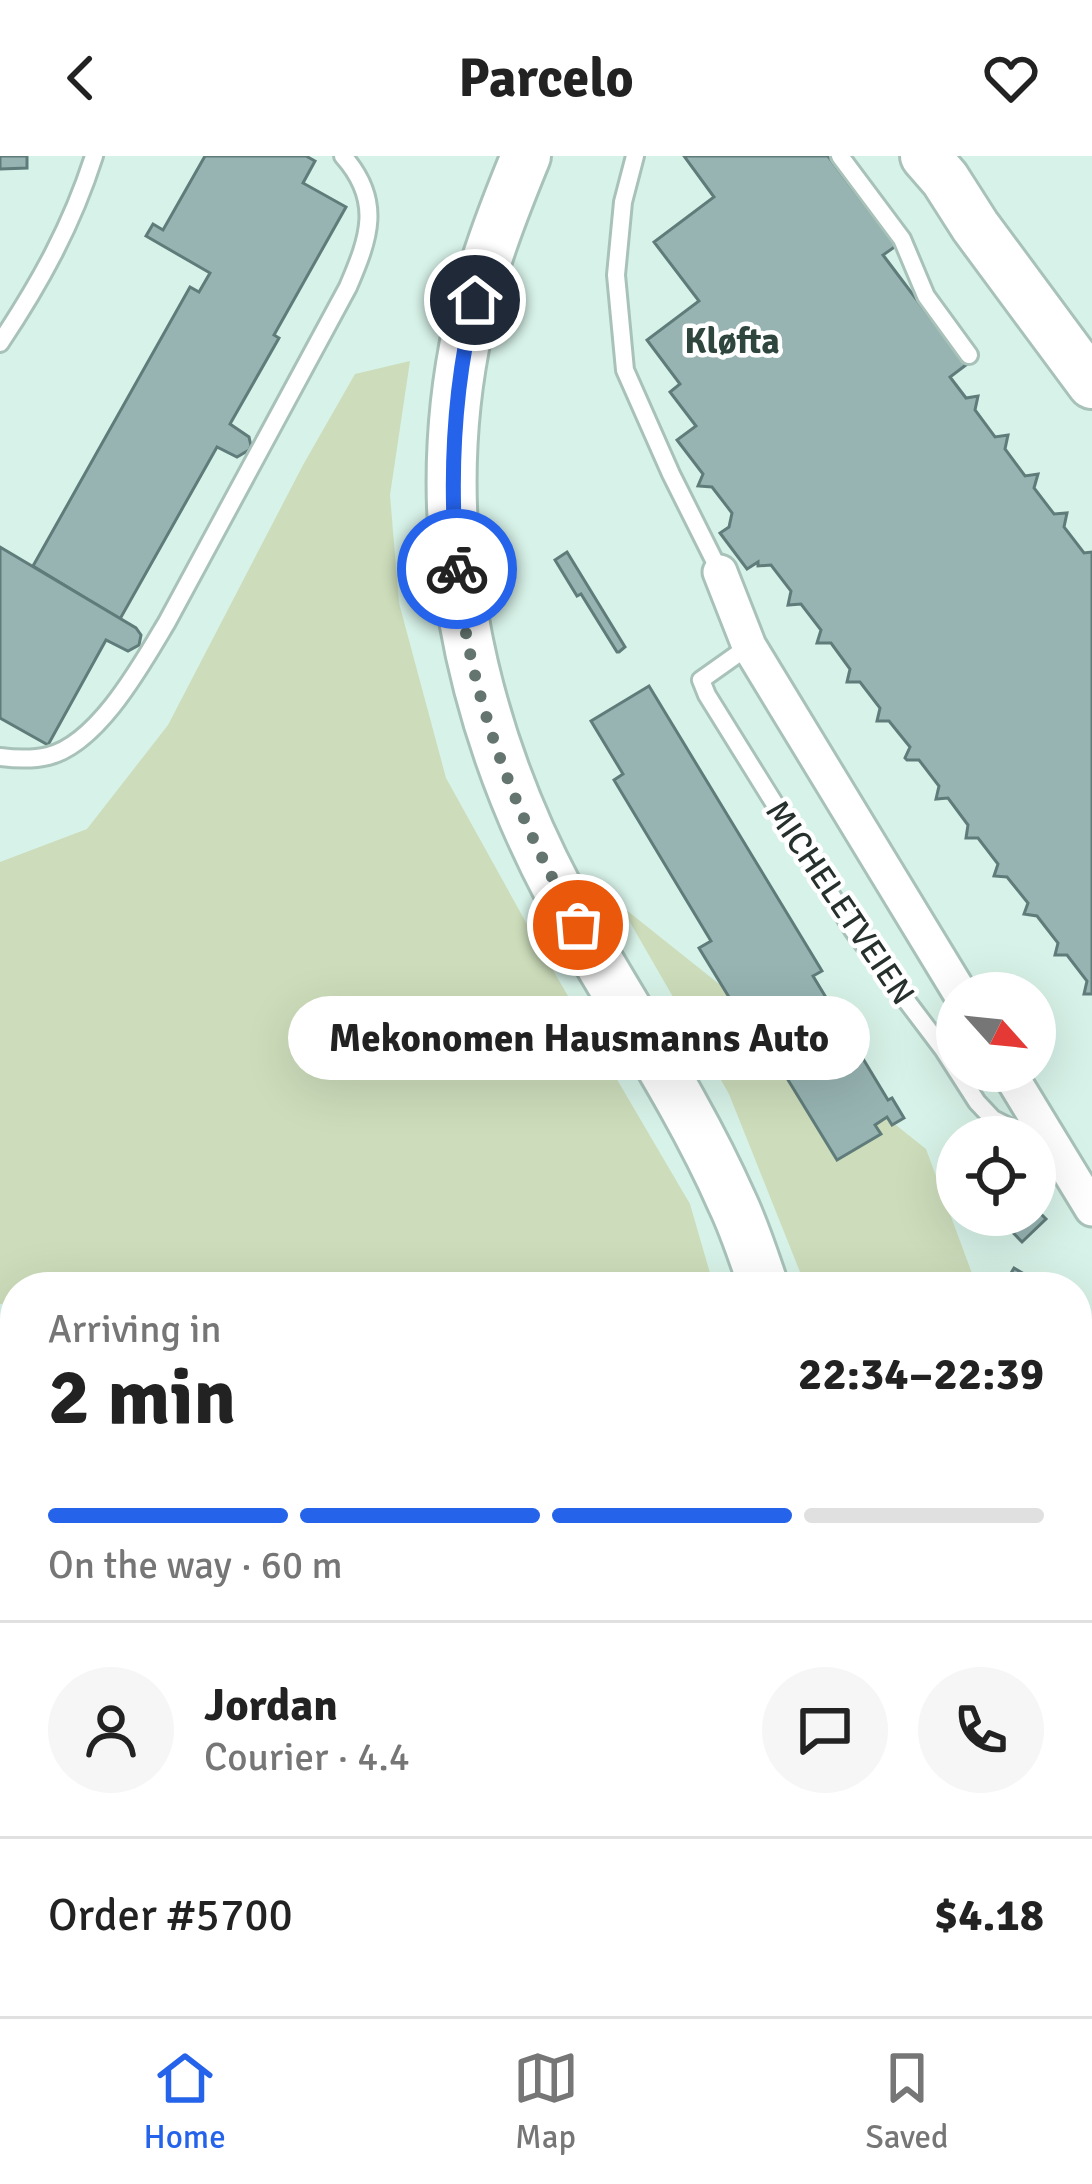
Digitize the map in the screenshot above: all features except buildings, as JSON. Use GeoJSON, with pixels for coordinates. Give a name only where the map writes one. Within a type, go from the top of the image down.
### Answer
{"type":"FeatureCollection","features":[{"type":"Feature","properties":{"kind":"main road"},"geometry":{"type":"LineString","coordinates":[[526,156],[484,267],[458,383],[452,485],[466,638],[492,736],[533,842],[704,1143],[758,1272]]}},
{"type":"Feature","properties":{"kind":"main road"},"geometry":{"type":"LineString","coordinates":[[935,164],[1092,384]]}},
{"type":"Feature","properties":{"kind":"street","name":"MICHELETVEIEN"},"geometry":{"type":"LineString","coordinates":[[720,572],[749,646],[947,972]]}},
{"type":"Feature","properties":{"kind":"street"},"geometry":{"type":"LineString","coordinates":[[1056,1151],[1092,1209]]}},
{"type":"Feature","properties":{"kind":"lane"},"geometry":{"type":"LineString","coordinates":[[0,343],[37,288],[94,156]]}},
{"type":"Feature","properties":{"kind":"lane"},"geometry":{"type":"LineString","coordinates":[[0,757],[47,757],[82,739],[138,669],[167,622],[366,246],[370,213],[364,186],[344,156]]}},
{"type":"Feature","properties":{"kind":"lane","name":"MICHELETVEIEN"},"geometry":{"type":"LineString","coordinates":[[635,156],[623,202],[616,275],[625,370],[720,572]]}},
{"type":"Feature","properties":{"kind":"lane"},"geometry":{"type":"LineString","coordinates":[[840,156],[902,239],[926,296],[969,356]]}},
{"type":"Feature","properties":{"kind":"lane","name":"MICHELETVEIEN"},"geometry":{"type":"LineString","coordinates":[[749,646],[701,680],[707,695],[853,930],[990,1116]]}},
{"type":"Feature","properties":{"kind":"green space"},"geometry":{"type":"Polygon","coordinates":[[[410,361],[390,495],[399,603],[446,778],[690,1204],[710,1272],[0,1272],[0,862],[87,829],[168,725],[355,374],[410,361]]]}},
{"type":"Feature","properties":{"kind":"green space"},"geometry":{"type":"Polygon","coordinates":[[[620,905],[926,1149],[936,1176],[936,1236],[958,1236],[971,1272],[800,1272],[729,1094],[620,905]]]}},
{"type":"Feature","properties":{"kind":"way so far"},"geometry":{"type":"LineString","coordinates":[[457,569],[466,638],[492,736],[533,842],[578,925]]}},
{"type":"Feature","properties":{"kind":"place","name":"Mekonomen Hausmanns Auto"},"geometry":{"type":"Point","coordinates":[578,925]}},
{"type":"Feature","properties":{"kind":"district","name":"Kløfta"},"geometry":{"type":"Point","coordinates":[732,340]}},
{"type":"Feature","properties":{"kind":"route"},"geometry":{"type":"LineString","coordinates":[[457,569],[454,427],[475,300]]}}]}
